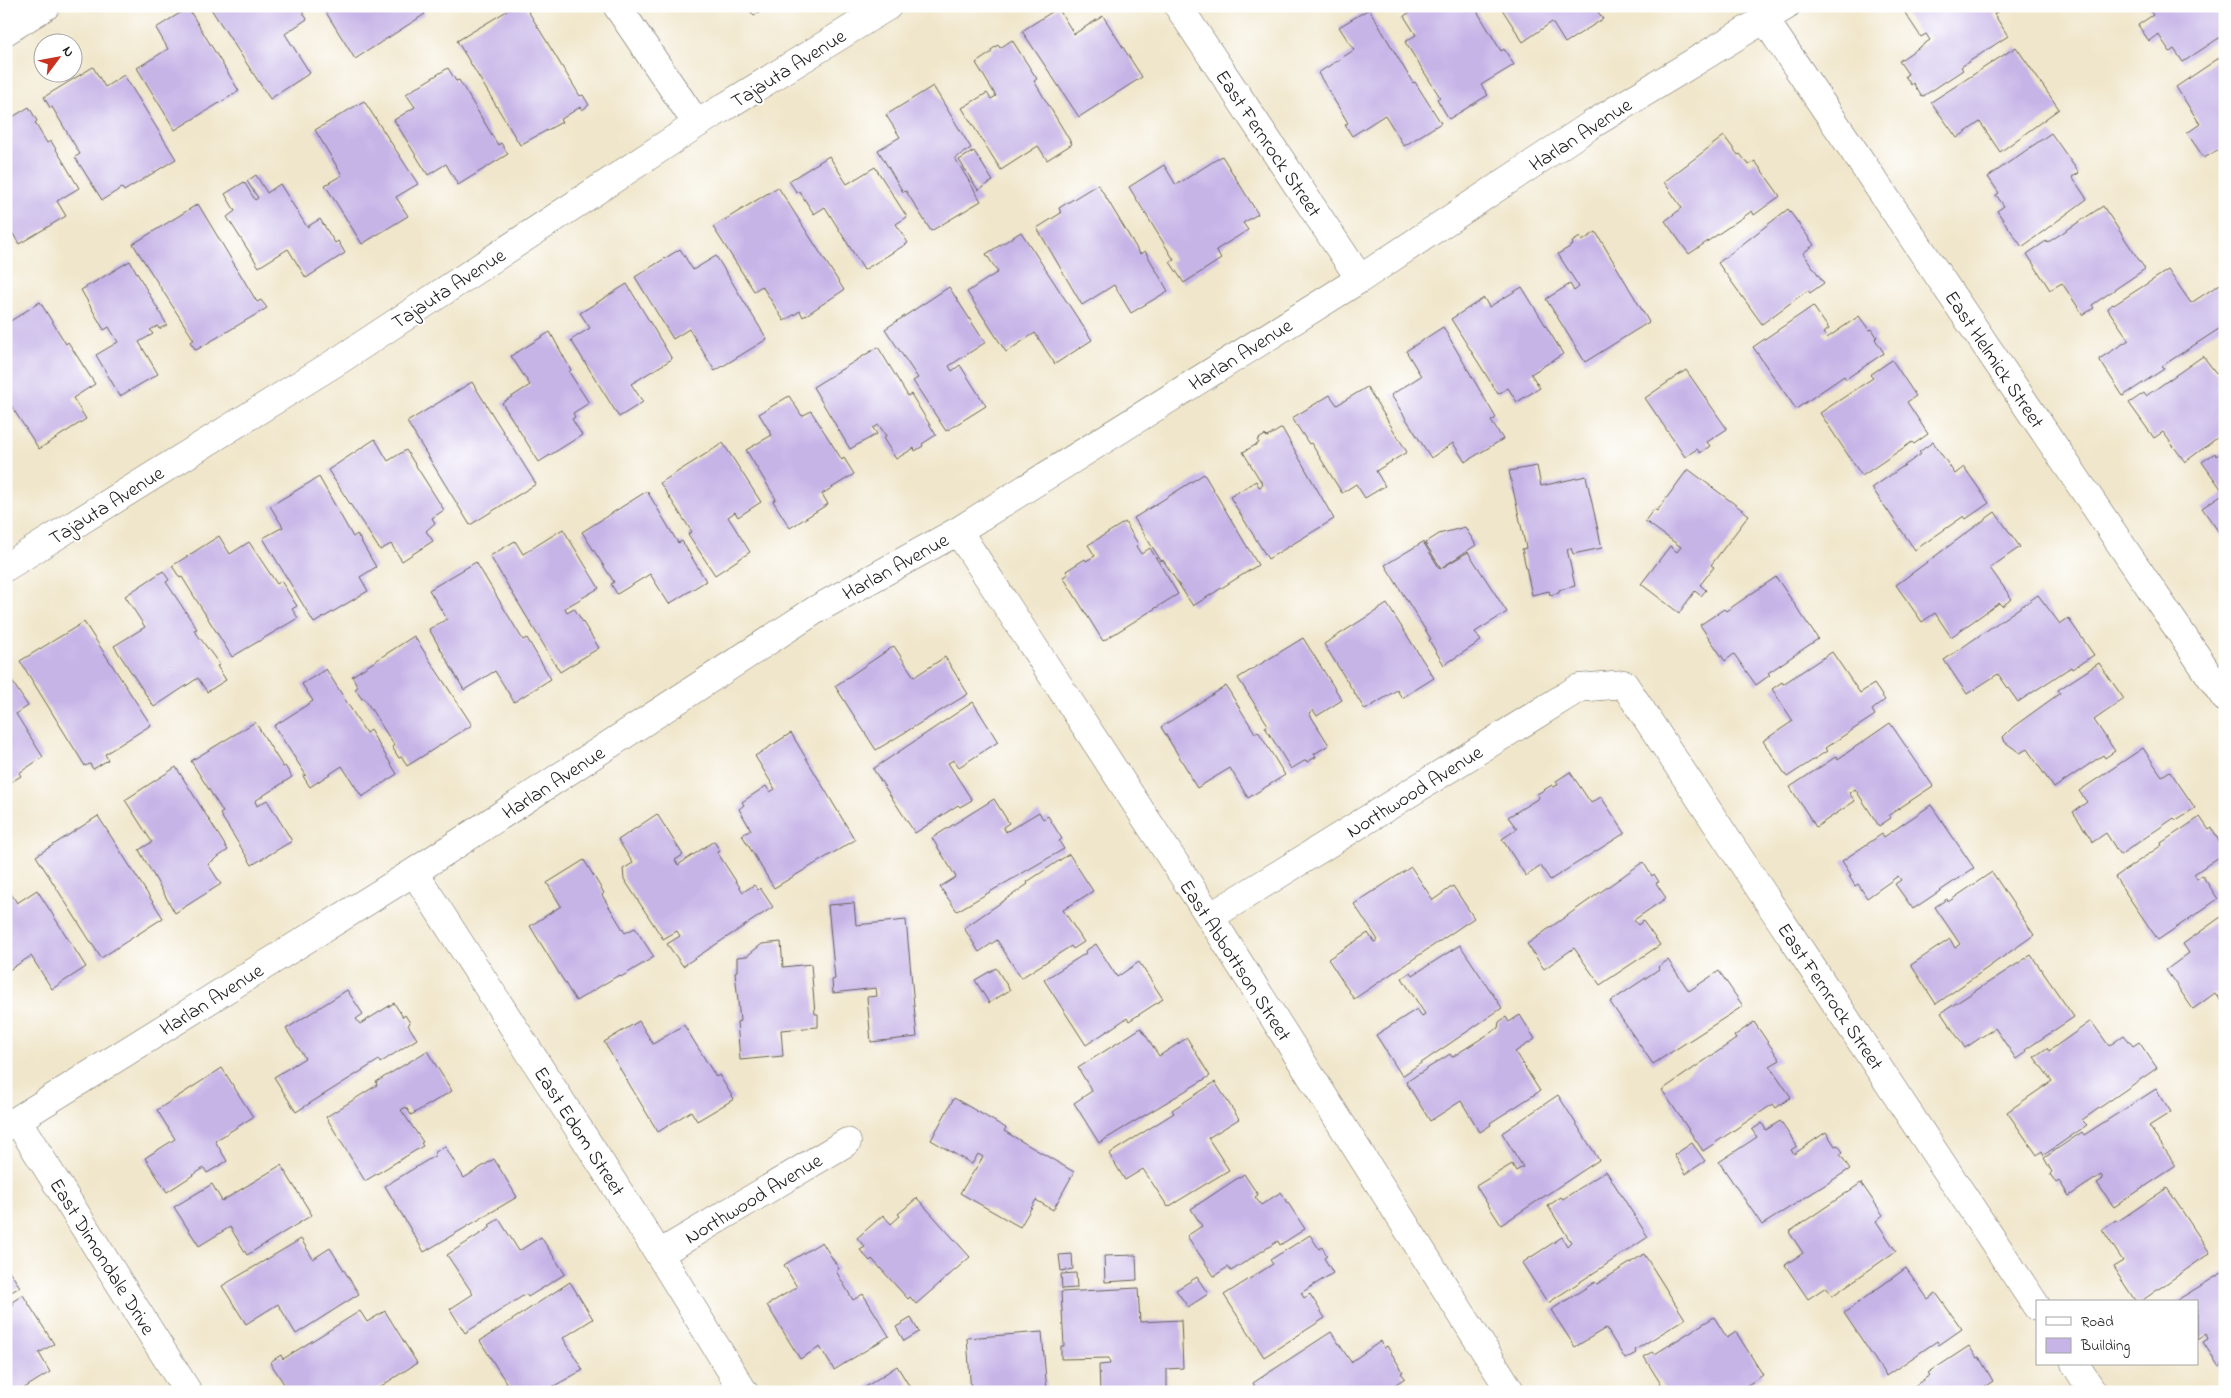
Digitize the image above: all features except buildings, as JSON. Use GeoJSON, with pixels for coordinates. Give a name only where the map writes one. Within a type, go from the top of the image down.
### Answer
{"type":"FeatureCollection","features":[{"type":"Feature","properties":{"kind":"street"},"geometry":{"type":"LineString","coordinates":[[6,31],[46,6]]}},
{"type":"Feature","properties":{"kind":"street"},"geometry":{"type":"LineString","coordinates":[[618,6],[697,124]]}},
{"type":"Feature","properties":{"kind":"street","name":"Tajauta Avenue"},"geometry":{"type":"LineString","coordinates":[[6,567],[341,359],[697,124],[888,6]]}},
{"type":"Feature","properties":{"kind":"street","name":"East Fernrock Street"},"geometry":{"type":"LineString","coordinates":[[1178,6],[1360,279]]}},
{"type":"Feature","properties":{"kind":"street","name":"Harlan Avenue"},"geometry":{"type":"LineString","coordinates":[[12,1124],[414,872],[817,609],[958,531],[1360,279],[1591,125],[1776,13]]}},
{"type":"Feature","properties":{"kind":"street","name":"East Helmick Street"},"geometry":{"type":"LineString","coordinates":[[1776,13],[2225,698]]}},
{"type":"Feature","properties":{"kind":"street","name":"East Abbottson Street"},"geometry":{"type":"LineString","coordinates":[[958,531],[1210,917],[1511,1392]]}},
{"type":"Feature","properties":{"kind":"street","name":"East Fernrock Street"},"geometry":{"type":"LineString","coordinates":[[1624,684],[2036,1305]]}},
{"type":"Feature","properties":{"kind":"street","name":"Northwood Avenue"},"geometry":{"type":"LineString","coordinates":[[1210,917],[1579,688],[1624,684]]}},
{"type":"Feature","properties":{"kind":"street","name":"East Edom Street"},"geometry":{"type":"LineString","coordinates":[[414,872],[659,1254],[744,1392]]}},
{"type":"Feature","properties":{"kind":"street","name":"East Dimondale Drive"},"geometry":{"type":"LineString","coordinates":[[12,1124],[188,1392]]}},
{"type":"Feature","properties":{"kind":"street","name":"Northwood Avenue"},"geometry":{"type":"LineString","coordinates":[[659,1254],[847,1142]]}},
{"type":"Feature","properties":{"kind":"street"},"geometry":{"type":"LineString","coordinates":[[2076,1366],[2093,1392]]}}]}
